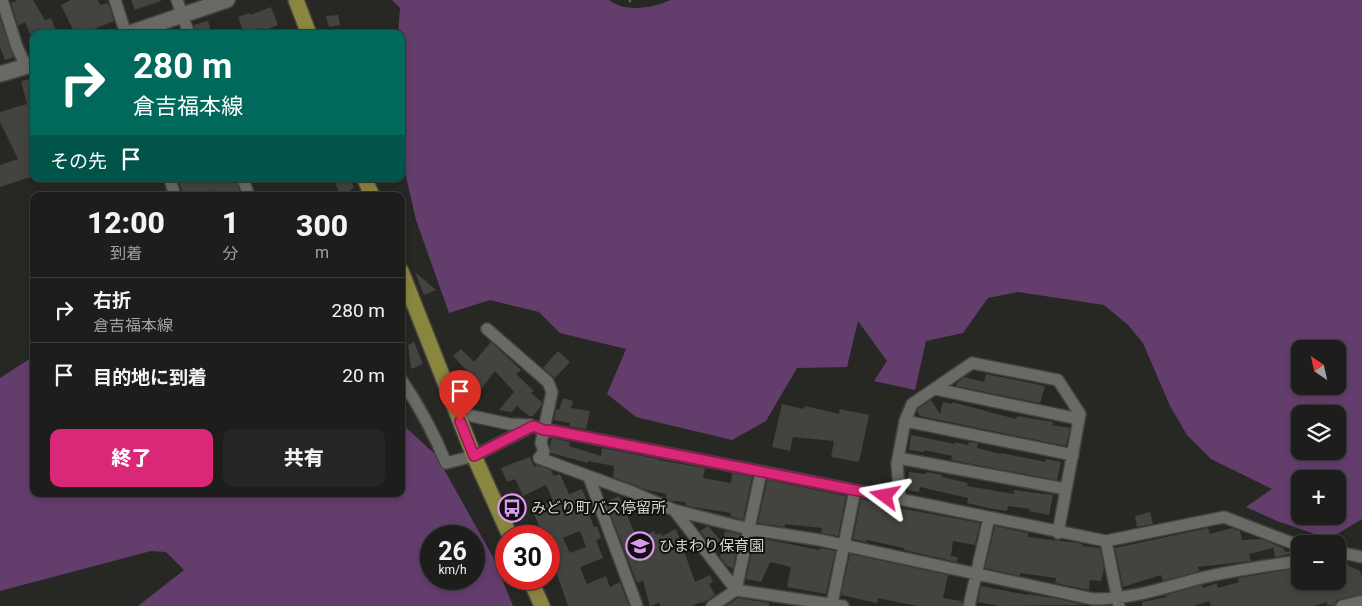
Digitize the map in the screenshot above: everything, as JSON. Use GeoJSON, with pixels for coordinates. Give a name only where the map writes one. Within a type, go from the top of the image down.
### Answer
{"type":"FeatureCollection","features":[{"type":"Feature","properties":{"kind":"main road"},"geometry":{"type":"LineString","coordinates":[[296,0],[307,30]]}},
{"type":"Feature","properties":{"kind":"main road"},"geometry":{"type":"LineString","coordinates":[[405,282],[474,456],[505,525]]}},
{"type":"Feature","properties":{"kind":"main road"},"geometry":{"type":"LineString","coordinates":[[535,590],[542,606]]}},
{"type":"Feature","properties":{"kind":"street"},"geometry":{"type":"LineString","coordinates":[[0,74],[30,65],[17,47],[2,0]]}},
{"type":"Feature","properties":{"kind":"street"},"geometry":{"type":"LineString","coordinates":[[115,0],[126,30]]}},
{"type":"Feature","properties":{"kind":"street"},"geometry":{"type":"LineString","coordinates":[[135,30],[180,7],[227,0]]}},
{"type":"Feature","properties":{"kind":"street"},"geometry":{"type":"LineString","coordinates":[[180,7],[188,30]]}},
{"type":"Feature","properties":{"kind":"street"},"geometry":{"type":"LineString","coordinates":[[488,328],[548,382],[552,392],[538,428],[544,452],[539,458],[632,492],[674,510],[750,529],[845,545],[1093,599],[1119,602],[1232,571],[1291,562]]}},
{"type":"Feature","properties":{"kind":"street"},"geometry":{"type":"LineString","coordinates":[[900,500],[897,464],[905,421],[912,404],[972,363],[1058,380],[1080,414],[1058,532]]}},
{"type":"Feature","properties":{"kind":"street"},"geometry":{"type":"LineString","coordinates":[[405,385],[417,403],[446,463],[474,456],[538,428]]}},
{"type":"Feature","properties":{"kind":"street"},"geometry":{"type":"LineString","coordinates":[[935,389],[1079,419]]}},
{"type":"Feature","properties":{"kind":"street"},"geometry":{"type":"LineString","coordinates":[[472,416],[1106,541],[1224,517],[1291,543]]}},
{"type":"Feature","properties":{"kind":"street"},"geometry":{"type":"LineString","coordinates":[[905,421],[1073,454]]}},
{"type":"Feature","properties":{"kind":"street"},"geometry":{"type":"LineString","coordinates":[[898,458],[1066,489]]}},
{"type":"Feature","properties":{"kind":"street"},"geometry":{"type":"LineString","coordinates":[[736,590],[761,472]]}},
{"type":"Feature","properties":{"kind":"street"},"geometry":{"type":"LineString","coordinates":[[589,477],[637,606]]}},
{"type":"Feature","properties":{"kind":"street"},"geometry":{"type":"LineString","coordinates":[[832,604],[855,490]]}},
{"type":"Feature","properties":{"kind":"street"},"geometry":{"type":"LineString","coordinates":[[674,510],[736,590]]}},
{"type":"Feature","properties":{"kind":"street"},"geometry":{"type":"LineString","coordinates":[[969,606],[989,518]]}},
{"type":"Feature","properties":{"kind":"street"},"geometry":{"type":"LineString","coordinates":[[1106,541],[1119,602]]}},
{"type":"Feature","properties":{"kind":"street"},"geometry":{"type":"LineString","coordinates":[[1346,554],[1362,557]]}},
{"type":"Feature","properties":{"kind":"street"},"geometry":{"type":"LineString","coordinates":[[712,606],[736,590],[844,606]]}},
{"type":"Feature","properties":{"kind":"street"},"geometry":{"type":"LineString","coordinates":[[1342,606],[1362,601]]}},
{"type":"Feature","properties":{"kind":"shaded area"},"geometry":{"type":"Polygon","coordinates":[[[392,0],[609,0],[623,7],[639,8],[671,0],[1362,0],[1362,519],[1336,535],[1317,535],[1277,521],[1246,507],[1272,489],[1211,459],[1187,435],[1170,406],[1143,343],[1128,325],[1104,305],[1018,292],[988,298],[963,333],[926,341],[915,390],[874,381],[887,361],[858,321],[847,367],[797,368],[766,421],[732,440],[636,417],[607,394],[626,349],[560,333],[539,312],[490,300],[449,313],[416,220],[405,172],[405,30],[398,30],[400,8],[392,0]]]}},
{"type":"Feature","properties":{"kind":"shaded area"},"geometry":{"type":"Polygon","coordinates":[[[30,359],[30,497],[405,497],[405,427],[436,455],[475,525],[420,525],[420,590],[485,590],[485,543],[495,562],[495,590],[506,590],[513,606],[138,606],[184,570],[166,552],[151,551],[0,591],[0,378],[30,359]]]}},
{"type":"Feature","properties":{"kind":"building"},"geometry":{"type":"Polygon","coordinates":[[[18,0],[33,0],[45,20],[51,18],[56,30],[30,30],[30,34],[25,22],[18,26],[11,3],[18,0]]]}},
{"type":"Feature","properties":{"kind":"building"},"geometry":{"type":"Polygon","coordinates":[[[71,0],[98,0],[100,5],[108,3],[114,21],[92,30],[73,30],[61,5],[71,0]]]}},
{"type":"Feature","properties":{"kind":"building"},"geometry":{"type":"Polygon","coordinates":[[[131,0],[161,0],[161,1],[135,10],[131,0]]]}},
{"type":"Feature","properties":{"kind":"building"},"geometry":{"type":"Polygon","coordinates":[[[271,7],[278,25],[266,30],[260,30],[260,28],[243,30],[238,17],[250,13],[250,15],[271,7]]]}},
{"type":"Feature","properties":{"kind":"building"},"geometry":{"type":"Polygon","coordinates":[[[338,15],[340,25],[329,27],[326,16],[338,15]]]}},
{"type":"Feature","properties":{"kind":"building"},"geometry":{"type":"Polygon","coordinates":[[[0,18],[14,57],[5,60],[0,47],[0,18]]]}},
{"type":"Feature","properties":{"kind":"building"},"geometry":{"type":"Polygon","coordinates":[[[208,21],[211,30],[195,30],[194,25],[208,21]]]}},
{"type":"Feature","properties":{"kind":"building"},"geometry":{"type":"Polygon","coordinates":[[[30,79],[30,177],[0,187],[0,165],[18,159],[0,122],[0,112],[27,104],[21,81],[30,79]]]}},
{"type":"Feature","properties":{"kind":"building"},"geometry":{"type":"Polygon","coordinates":[[[179,182],[237,182],[240,192],[215,192],[214,190],[207,192],[183,192],[179,182]]]}},
{"type":"Feature","properties":{"kind":"building"},"geometry":{"type":"Polygon","coordinates":[[[334,182],[351,182],[354,188],[350,190],[351,192],[339,192],[334,182]]]}},
{"type":"Feature","properties":{"kind":"building"},"geometry":{"type":"Polygon","coordinates":[[[415,272],[436,290],[424,295],[415,272]]]}},
{"type":"Feature","properties":{"kind":"building"},"geometry":{"type":"Polygon","coordinates":[[[414,342],[423,364],[411,369],[408,345],[414,342]]]}},
{"type":"Feature","properties":{"kind":"building"},"geometry":{"type":"Polygon","coordinates":[[[491,342],[521,370],[516,374],[534,391],[531,393],[542,402],[533,416],[529,416],[517,406],[512,412],[499,410],[514,392],[495,371],[478,393],[481,399],[473,404],[466,391],[476,386],[463,376],[467,371],[453,356],[461,349],[474,362],[491,342]]]}},
{"type":"Feature","properties":{"kind":"building"},"geometry":{"type":"Polygon","coordinates":[[[558,351],[570,362],[555,378],[543,368],[558,351]]]}},
{"type":"Feature","properties":{"kind":"building"},"geometry":{"type":"Polygon","coordinates":[[[986,374],[1045,386],[1040,403],[956,386],[964,377],[984,382],[986,374]]]}},
{"type":"Feature","properties":{"kind":"building"},"geometry":{"type":"Polygon","coordinates":[[[563,398],[573,401],[571,408],[590,411],[586,429],[569,426],[570,423],[554,420],[556,409],[559,410],[563,398]]]}},
{"type":"Feature","properties":{"kind":"building"},"geometry":{"type":"Polygon","coordinates":[[[931,400],[940,414],[943,402],[952,404],[952,402],[1016,419],[1017,416],[1053,422],[1052,425],[1070,428],[1066,446],[920,416],[917,411],[918,409],[931,400]]]}},
{"type":"Feature","properties":{"kind":"building"},"geometry":{"type":"Polygon","coordinates":[[[782,404],[804,409],[805,406],[839,414],[840,409],[869,415],[859,462],[831,457],[834,441],[793,437],[790,451],[772,447],[782,404]]]}},
{"type":"Feature","properties":{"kind":"building"},"geometry":{"type":"Polygon","coordinates":[[[911,435],[955,444],[955,442],[968,445],[969,442],[978,443],[977,448],[1001,454],[1046,462],[1046,459],[1061,462],[1057,480],[951,460],[952,456],[924,450],[924,452],[909,450],[911,435]]]}},
{"type":"Feature","properties":{"kind":"building"},"geometry":{"type":"Polygon","coordinates":[[[552,438],[570,442],[569,446],[601,456],[602,448],[705,468],[703,478],[731,483],[732,473],[752,477],[743,520],[730,516],[731,513],[693,507],[686,505],[686,502],[672,501],[666,498],[666,494],[647,490],[613,477],[614,466],[588,461],[588,463],[551,453],[552,438]]]}},
{"type":"Feature","properties":{"kind":"building"},"geometry":{"type":"Polygon","coordinates":[[[530,457],[534,467],[537,465],[551,470],[554,476],[560,474],[569,494],[582,489],[591,511],[588,512],[594,527],[597,526],[601,538],[596,540],[603,558],[580,567],[583,575],[587,584],[606,576],[610,587],[620,582],[629,606],[568,606],[560,583],[560,525],[539,525],[532,510],[553,500],[546,485],[523,496],[515,479],[507,482],[501,468],[530,457]],[[580,531],[563,538],[570,553],[586,547],[580,531]]]}},
{"type":"Feature","properties":{"kind":"building"},"geometry":{"type":"Polygon","coordinates":[[[909,472],[926,474],[927,472],[942,475],[942,477],[968,483],[967,486],[1014,494],[1014,490],[1053,495],[1049,515],[1029,511],[1030,509],[1008,506],[1007,511],[988,508],[967,503],[968,498],[920,487],[919,492],[907,490],[909,472]]]}},
{"type":"Feature","properties":{"kind":"building"},"geometry":{"type":"Polygon","coordinates":[[[767,480],[846,496],[838,536],[821,533],[822,528],[785,524],[785,527],[758,523],[767,480]]]}},
{"type":"Feature","properties":{"kind":"building"},"geometry":{"type":"Polygon","coordinates":[[[619,496],[635,534],[641,532],[644,536],[654,531],[656,535],[660,533],[662,536],[676,529],[695,582],[710,575],[713,582],[709,584],[715,595],[703,603],[692,606],[661,606],[659,603],[650,606],[643,581],[637,583],[606,502],[619,496]]]}},
{"type":"Feature","properties":{"kind":"building"},"geometry":{"type":"Polygon","coordinates":[[[861,499],[980,523],[975,545],[953,541],[951,556],[958,557],[957,562],[904,550],[904,548],[853,539],[861,499]]]}},
{"type":"Feature","properties":{"kind":"building"},"geometry":{"type":"Polygon","coordinates":[[[1150,512],[1153,524],[1137,527],[1135,516],[1150,512]]]}},
{"type":"Feature","properties":{"kind":"building"},"geometry":{"type":"Polygon","coordinates":[[[708,526],[721,541],[714,549],[700,531],[708,526]]]}},
{"type":"Feature","properties":{"kind":"building"},"geometry":{"type":"Polygon","coordinates":[[[995,526],[1028,533],[1028,537],[1078,543],[1082,544],[1082,546],[1100,548],[1104,569],[1101,581],[1090,580],[1089,590],[1055,583],[1056,578],[1020,573],[1020,576],[985,568],[995,526]]]}},
{"type":"Feature","properties":{"kind":"building"},"geometry":{"type":"Polygon","coordinates":[[[1208,528],[1210,534],[1232,528],[1240,531],[1242,540],[1262,539],[1283,548],[1286,552],[1291,551],[1291,554],[1275,557],[1273,548],[1249,554],[1251,561],[1198,567],[1199,571],[1163,581],[1161,575],[1123,587],[1115,548],[1208,528]]]}},
{"type":"Feature","properties":{"kind":"building"},"geometry":{"type":"Polygon","coordinates":[[[725,531],[740,534],[733,569],[726,565],[720,557],[725,531]]]}},
{"type":"Feature","properties":{"kind":"building"},"geometry":{"type":"Polygon","coordinates":[[[755,537],[819,550],[820,548],[835,551],[826,594],[787,587],[791,567],[770,562],[761,582],[746,579],[755,537]]]}},
{"type":"Feature","properties":{"kind":"building"},"geometry":{"type":"Polygon","coordinates":[[[850,554],[948,575],[943,598],[962,601],[962,606],[917,606],[878,598],[877,603],[841,595],[850,554]]]}},
{"type":"Feature","properties":{"kind":"building"},"geometry":{"type":"Polygon","coordinates":[[[1347,562],[1349,566],[1360,571],[1362,576],[1362,594],[1340,599],[1336,601],[1335,606],[1327,605],[1327,602],[1313,606],[1211,606],[1209,601],[1193,606],[1142,606],[1142,602],[1167,597],[1166,595],[1202,585],[1203,588],[1217,583],[1218,588],[1239,582],[1238,578],[1291,569],[1291,590],[1346,590],[1347,562]]]}},
{"type":"Feature","properties":{"kind":"building"},"geometry":{"type":"Polygon","coordinates":[[[981,586],[1085,605],[999,606],[978,602],[981,586]]]}},
{"type":"Feature","properties":{"kind":"building"},"geometry":{"type":"Polygon","coordinates":[[[738,598],[769,603],[769,606],[726,606],[738,598]]]}},
{"type":"Feature","properties":{"kind":"place","name":"みどり町バス停留所"},"geometry":{"type":"Point","coordinates":[512,508]}},
{"type":"Feature","properties":{"kind":"place","name":"ひまわり保育園"},"geometry":{"type":"Point","coordinates":[640,546]}},
{"type":"Feature","properties":{"kind":"route"},"geometry":{"type":"LineString","coordinates":[[460,421],[474,456],[533,426],[544,430],[885,496]]}}]}
